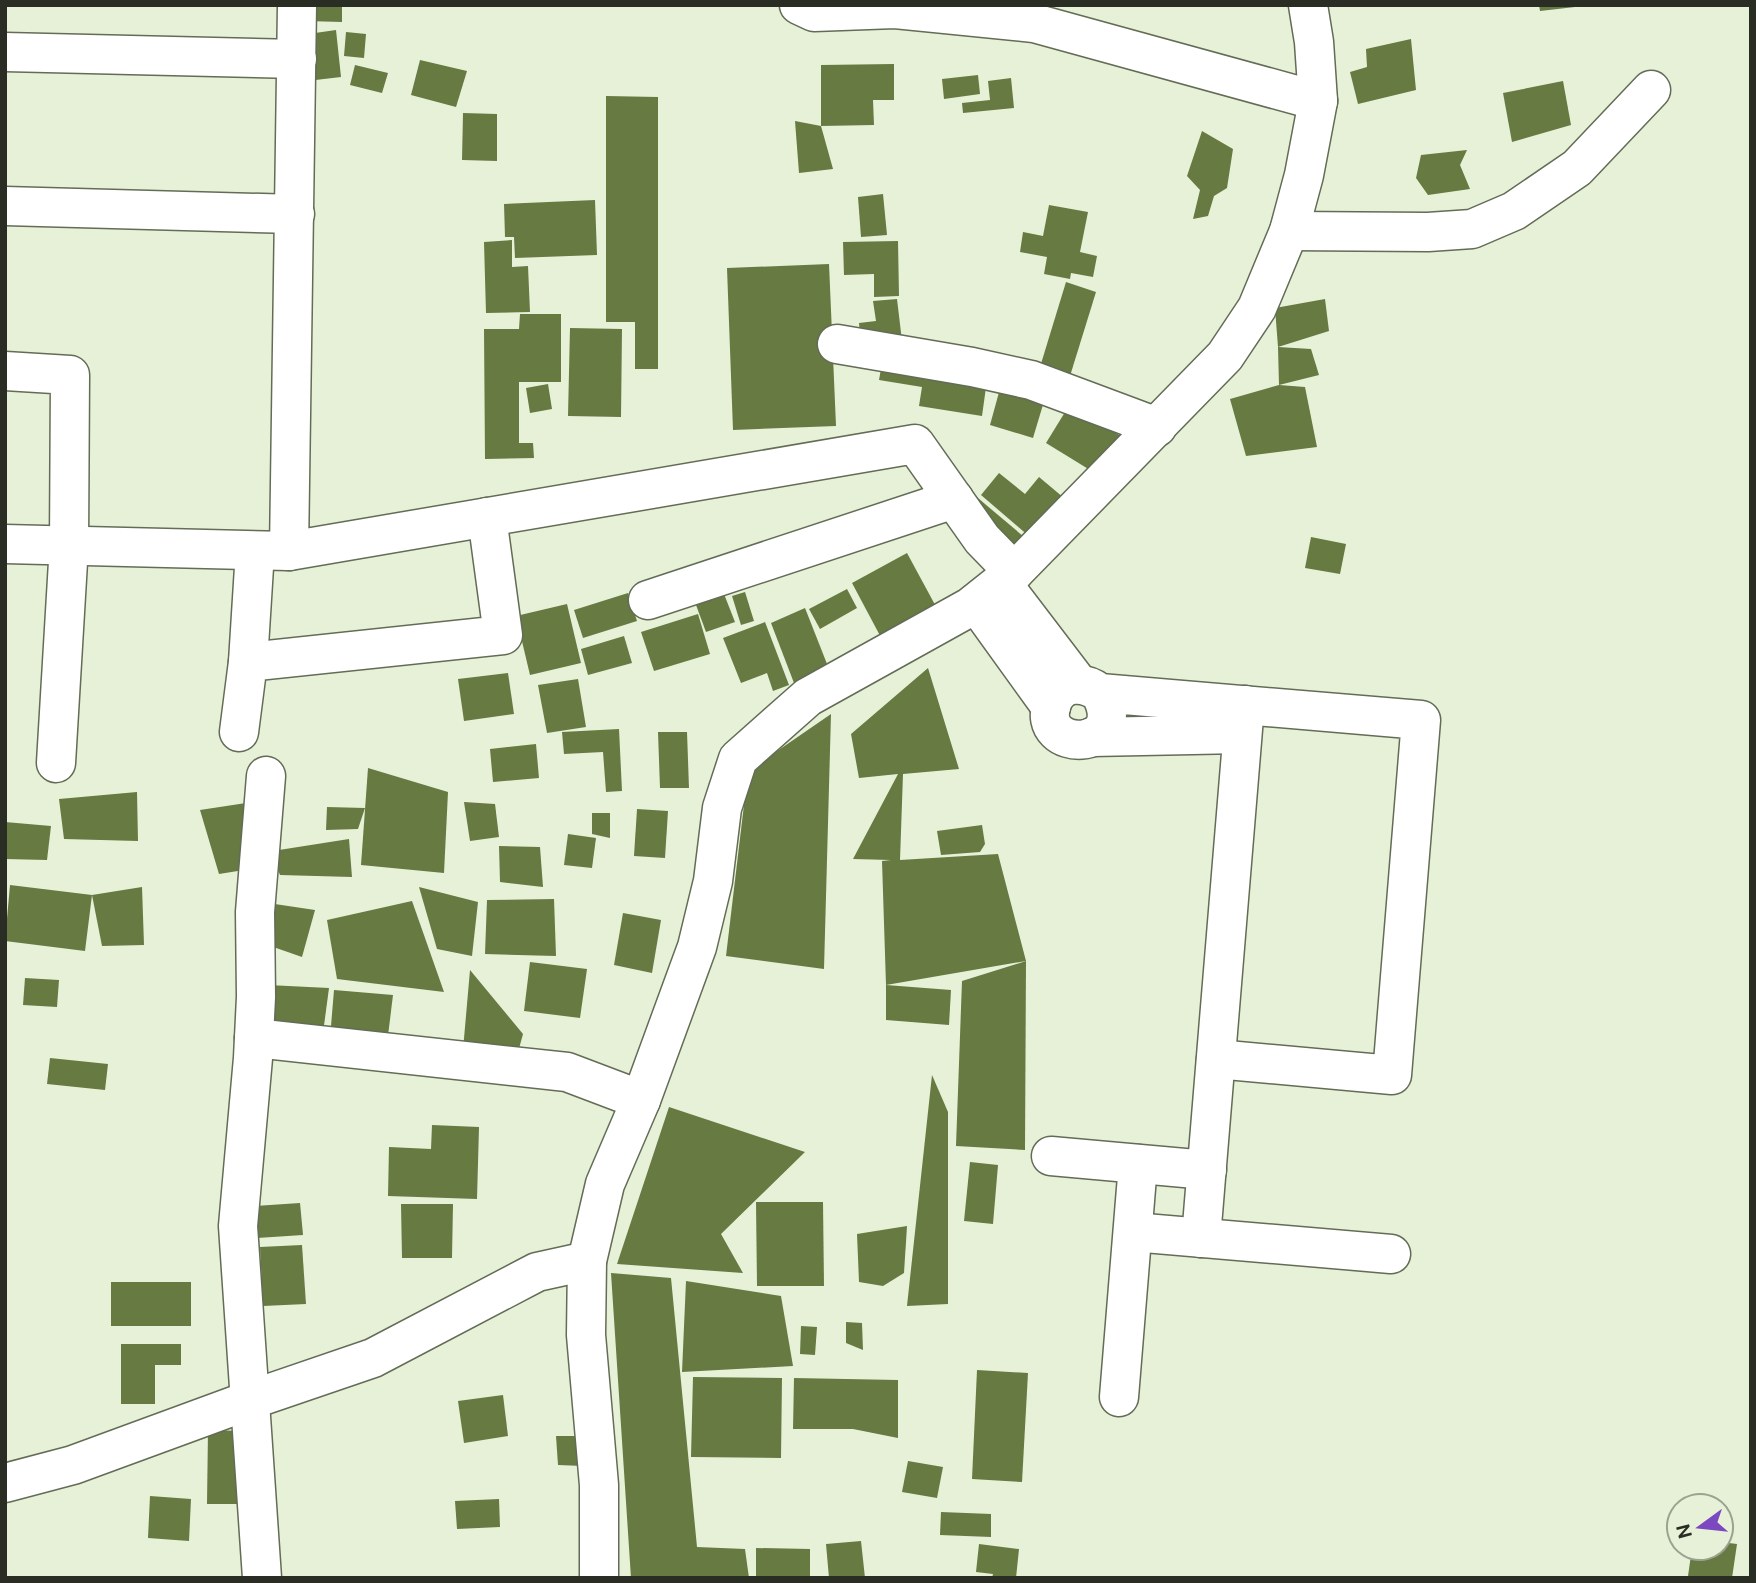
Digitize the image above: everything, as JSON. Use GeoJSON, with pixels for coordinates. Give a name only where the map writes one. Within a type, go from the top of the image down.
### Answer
{"type":"FeatureCollection","features":[{"type":"Feature","properties":{"kind":"street"},"geometry":{"type":"LineString","coordinates":[[239,732],[248,662],[272,551],[295,214],[297,5]]}},
{"type":"Feature","properties":{"kind":"street"},"geometry":{"type":"LineString","coordinates":[[799,5],[814,12],[895,9],[1034,23],[1318,101]]}},
{"type":"Feature","properties":{"kind":"street"},"geometry":{"type":"LineString","coordinates":[[599,1578],[599,1485],[586,1335],[587,1261],[605,1184],[641,1100],[696,947],[713,881],[722,808],[738,759],[767,730],[808,697],[997,585],[1225,356],[1257,309],[1289,231],[1304,175],[1318,101],[1314,42],[1308,5]]}},
{"type":"Feature","properties":{"kind":"street"},"geometry":{"type":"LineString","coordinates":[[5,52],[296,59]]}},
{"type":"Feature","properties":{"kind":"street"},"geometry":{"type":"LineString","coordinates":[[1289,231],[1428,232],[1472,229],[1514,211],[1577,169],[1651,90]]}},
{"type":"Feature","properties":{"kind":"street"},"geometry":{"type":"LineString","coordinates":[[5,206],[295,214]]}},
{"type":"Feature","properties":{"kind":"street"},"geometry":{"type":"LineString","coordinates":[[837,344],[1031,380],[1157,427]]}},
{"type":"Feature","properties":{"kind":"street"},"geometry":{"type":"LineString","coordinates":[[5,371],[70,375],[69,545],[56,763]]}},
{"type":"Feature","properties":{"kind":"street"},"geometry":{"type":"LineString","coordinates":[[5,544],[272,551],[915,444],[982,539],[997,585],[1076,694],[1107,705],[1107,718],[1102,729],[1093,737]]}},
{"type":"Feature","properties":{"kind":"street"},"geometry":{"type":"LineString","coordinates":[[648,600],[954,499]]}},
{"type":"Feature","properties":{"kind":"street"},"geometry":{"type":"LineString","coordinates":[[248,662],[503,635],[487,517]]}},
{"type":"Feature","properties":{"kind":"street"},"geometry":{"type":"LineString","coordinates":[[1076,694],[1243,720]]}},
{"type":"Feature","properties":{"kind":"street"},"geometry":{"type":"LineString","coordinates":[[1076,694],[1051,719],[1057,731],[1067,738],[1080,741],[1093,737],[1243,720],[1421,720],[1392,1075],[1216,1059]]}},
{"type":"Feature","properties":{"kind":"street"},"geometry":{"type":"LineString","coordinates":[[1201,1238],[1243,720]]}},
{"type":"Feature","properties":{"kind":"street"},"geometry":{"type":"LineString","coordinates":[[262,1578],[237,1226],[254,1038],[255,912],[266,776]]}},
{"type":"Feature","properties":{"kind":"street"},"geometry":{"type":"LineString","coordinates":[[254,1038],[567,1072],[641,1100]]}},
{"type":"Feature","properties":{"kind":"street"},"geometry":{"type":"LineString","coordinates":[[1051,1156],[1207,1170]]}},
{"type":"Feature","properties":{"kind":"street"},"geometry":{"type":"LineString","coordinates":[[1119,1397],[1138,1164]]}},
{"type":"Feature","properties":{"kind":"street"},"geometry":{"type":"LineString","coordinates":[[1133,1232],[1391,1254]]}},
{"type":"Feature","properties":{"kind":"street"},"geometry":{"type":"LineString","coordinates":[[5,1483],[73,1465],[373,1358],[537,1272],[587,1261]]}},
{"type":"Feature","properties":{"kind":"building"},"geometry":{"type":"Polygon","coordinates":[[[306,5],[342,5],[342,22],[306,21],[306,5]]]}},
{"type":"Feature","properties":{"kind":"building"},"geometry":{"type":"Polygon","coordinates":[[[1539,5],[1575,5],[1575,7],[1540,11],[1539,5]]]}},
{"type":"Feature","properties":{"kind":"building"},"geometry":{"type":"Polygon","coordinates":[[[336,30],[341,77],[307,81],[301,35],[336,30]]]}},
{"type":"Feature","properties":{"kind":"building"},"geometry":{"type":"Polygon","coordinates":[[[346,32],[366,34],[364,58],[344,56],[346,32]]]}},
{"type":"Feature","properties":{"kind":"building"},"geometry":{"type":"Polygon","coordinates":[[[1411,39],[1416,90],[1358,104],[1350,72],[1367,67],[1366,49],[1411,39]]]}},
{"type":"Feature","properties":{"kind":"building"},"geometry":{"type":"Polygon","coordinates":[[[420,60],[467,71],[456,107],[411,95],[420,60]]]}},
{"type":"Feature","properties":{"kind":"building"},"geometry":{"type":"Polygon","coordinates":[[[894,64],[894,100],[873,100],[874,125],[821,126],[821,65],[894,64]]]}},
{"type":"Feature","properties":{"kind":"building"},"geometry":{"type":"Polygon","coordinates":[[[355,65],[388,73],[382,93],[350,85],[355,65]]]}},
{"type":"Feature","properties":{"kind":"building"},"geometry":{"type":"Polygon","coordinates":[[[978,75],[980,94],[944,99],[942,79],[978,75]]]}},
{"type":"Feature","properties":{"kind":"building"},"geometry":{"type":"Polygon","coordinates":[[[1011,78],[1014,108],[963,113],[962,103],[990,100],[988,81],[1011,78]]]}},
{"type":"Feature","properties":{"kind":"building"},"geometry":{"type":"Polygon","coordinates":[[[1563,81],[1571,125],[1512,142],[1503,93],[1563,81]]]}},
{"type":"Feature","properties":{"kind":"building"},"geometry":{"type":"Polygon","coordinates":[[[606,96],[658,97],[658,369],[635,369],[635,322],[606,322],[606,96]]]}},
{"type":"Feature","properties":{"kind":"building"},"geometry":{"type":"Polygon","coordinates":[[[463,113],[497,114],[497,161],[462,160],[463,113]]]}},
{"type":"Feature","properties":{"kind":"building"},"geometry":{"type":"Polygon","coordinates":[[[795,121],[821,126],[833,169],[799,173],[795,121]]]}},
{"type":"Feature","properties":{"kind":"building"},"geometry":{"type":"Polygon","coordinates":[[[1202,131],[1233,149],[1227,188],[1214,196],[1208,216],[1193,219],[1200,190],[1187,176],[1202,131]]]}},
{"type":"Feature","properties":{"kind":"building"},"geometry":{"type":"Polygon","coordinates":[[[1467,150],[1460,165],[1470,189],[1428,195],[1416,178],[1421,155],[1467,150]]]}},
{"type":"Feature","properties":{"kind":"building"},"geometry":{"type":"Polygon","coordinates":[[[883,194],[887,235],[861,237],[858,197],[883,194]]]}},
{"type":"Feature","properties":{"kind":"building"},"geometry":{"type":"Polygon","coordinates":[[[595,200],[597,255],[515,258],[514,237],[505,237],[504,204],[595,200]]]}},
{"type":"Feature","properties":{"kind":"building"},"geometry":{"type":"Polygon","coordinates":[[[1049,205],[1088,212],[1080,252],[1097,256],[1093,277],[1071,273],[1070,279],[1044,274],[1047,257],[1020,252],[1023,232],[1043,236],[1049,205]]]}},
{"type":"Feature","properties":{"kind":"building"},"geometry":{"type":"Polygon","coordinates":[[[512,240],[512,267],[528,266],[530,312],[486,313],[484,242],[512,240]]]}},
{"type":"Feature","properties":{"kind":"building"},"geometry":{"type":"Polygon","coordinates":[[[898,241],[899,296],[874,297],[874,274],[844,275],[843,242],[898,241]]]}},
{"type":"Feature","properties":{"kind":"building"},"geometry":{"type":"Polygon","coordinates":[[[829,264],[836,426],[733,430],[727,268],[829,264]]]}},
{"type":"Feature","properties":{"kind":"building"},"geometry":{"type":"Polygon","coordinates":[[[1066,282],[1096,292],[1070,376],[1040,367],[1066,282]]]}},
{"type":"Feature","properties":{"kind":"building"},"geometry":{"type":"Polygon","coordinates":[[[897,299],[902,341],[861,346],[859,323],[876,321],[873,301],[897,299]]]}},
{"type":"Feature","properties":{"kind":"building"},"geometry":{"type":"Polygon","coordinates":[[[1325,299],[1329,331],[1278,347],[1275,308],[1325,299]]]}},
{"type":"Feature","properties":{"kind":"building"},"geometry":{"type":"Polygon","coordinates":[[[520,314],[561,314],[561,382],[519,382],[519,443],[533,443],[534,458],[485,459],[484,329],[519,329],[520,314]]]}},
{"type":"Feature","properties":{"kind":"building"},"geometry":{"type":"Polygon","coordinates":[[[570,328],[622,329],[621,417],[568,416],[570,328]]]}},
{"type":"Feature","properties":{"kind":"building"},"geometry":{"type":"Polygon","coordinates":[[[1278,347],[1311,349],[1319,375],[1279,385],[1278,347]]]}},
{"type":"Feature","properties":{"kind":"building"},"geometry":{"type":"Polygon","coordinates":[[[882,363],[987,380],[982,416],[919,406],[922,387],[879,380],[882,363]]]}},
{"type":"Feature","properties":{"kind":"building"},"geometry":{"type":"Polygon","coordinates":[[[548,384],[552,409],[530,413],[526,388],[548,384]]]}},
{"type":"Feature","properties":{"kind":"building"},"geometry":{"type":"Polygon","coordinates":[[[1001,385],[1045,398],[1033,438],[990,425],[1001,385]]]}},
{"type":"Feature","properties":{"kind":"building"},"geometry":{"type":"Polygon","coordinates":[[[1279,385],[1305,387],[1317,447],[1246,456],[1230,399],[1279,385]]]}},
{"type":"Feature","properties":{"kind":"building"},"geometry":{"type":"Polygon","coordinates":[[[1070,404],[1127,440],[1103,478],[1046,443],[1070,404]]]}},
{"type":"Feature","properties":{"kind":"building"},"geometry":{"type":"Polygon","coordinates":[[[999,473],[1025,494],[1039,477],[1070,503],[1037,543],[981,495],[999,473]]]}},
{"type":"Feature","properties":{"kind":"building"},"geometry":{"type":"Polygon","coordinates":[[[959,482],[1030,542],[1011,566],[959,482]]]}},
{"type":"Feature","properties":{"kind":"building"},"geometry":{"type":"Polygon","coordinates":[[[1311,537],[1346,544],[1340,574],[1305,568],[1311,537]]]}},
{"type":"Feature","properties":{"kind":"building"},"geometry":{"type":"Polygon","coordinates":[[[907,553],[940,614],[885,645],[852,583],[907,553]]]}},
{"type":"Feature","properties":{"kind":"building"},"geometry":{"type":"Polygon","coordinates":[[[847,589],[857,608],[820,629],[809,609],[847,589]]]}},
{"type":"Feature","properties":{"kind":"building"},"geometry":{"type":"Polygon","coordinates":[[[745,592],[754,621],[741,625],[732,596],[745,592]]]}},
{"type":"Feature","properties":{"kind":"building"},"geometry":{"type":"Polygon","coordinates":[[[628,593],[637,621],[583,638],[574,610],[628,593]]]}},
{"type":"Feature","properties":{"kind":"building"},"geometry":{"type":"Polygon","coordinates":[[[724,594],[735,622],[706,632],[696,605],[724,594]]]}},
{"type":"Feature","properties":{"kind":"building"},"geometry":{"type":"Polygon","coordinates":[[[567,604],[581,663],[530,675],[516,616],[567,604]]]}},
{"type":"Feature","properties":{"kind":"building"},"geometry":{"type":"Polygon","coordinates":[[[805,608],[829,669],[794,683],[771,623],[805,608]]]}},
{"type":"Feature","properties":{"kind":"building"},"geometry":{"type":"Polygon","coordinates":[[[698,614],[710,654],[654,671],[641,632],[698,614]]]}},
{"type":"Feature","properties":{"kind":"building"},"geometry":{"type":"Polygon","coordinates":[[[765,622],[789,685],[773,691],[767,673],[741,683],[723,638],[765,622]]]}},
{"type":"Feature","properties":{"kind":"building"},"geometry":{"type":"Polygon","coordinates":[[[624,636],[632,663],[588,675],[581,649],[624,636]]]}},
{"type":"Feature","properties":{"kind":"building"},"geometry":{"type":"Polygon","coordinates":[[[928,668],[959,769],[903,774],[900,860],[998,854],[1026,961],[886,985],[882,861],[891,860],[853,859],[898,774],[859,778],[851,734],[928,668]]]}},
{"type":"Feature","properties":{"kind":"building"},"geometry":{"type":"Polygon","coordinates":[[[508,673],[514,714],[464,721],[458,679],[508,673]]]}},
{"type":"Feature","properties":{"kind":"building"},"geometry":{"type":"Polygon","coordinates":[[[578,679],[586,727],[547,733],[538,685],[578,679]]]}},
{"type":"Feature","properties":{"kind":"building"},"geometry":{"type":"Polygon","coordinates":[[[831,714],[824,969],[726,956],[748,771],[831,714]]]}},
{"type":"Feature","properties":{"kind":"building"},"geometry":{"type":"Polygon","coordinates":[[[619,729],[622,791],[606,792],[603,752],[564,754],[562,732],[619,729]]]}},
{"type":"Feature","properties":{"kind":"building"},"geometry":{"type":"Polygon","coordinates":[[[658,732],[687,732],[689,788],[660,788],[658,732]]]}},
{"type":"Feature","properties":{"kind":"building"},"geometry":{"type":"Polygon","coordinates":[[[536,744],[539,778],[493,782],[490,749],[536,744]]]}},
{"type":"Feature","properties":{"kind":"building"},"geometry":{"type":"Polygon","coordinates":[[[368,768],[448,792],[444,873],[361,865],[368,768]]]}},
{"type":"Feature","properties":{"kind":"building"},"geometry":{"type":"Polygon","coordinates":[[[137,792],[138,841],[64,839],[59,799],[137,792]]]}},
{"type":"Feature","properties":{"kind":"building"},"geometry":{"type":"Polygon","coordinates":[[[464,802],[495,804],[499,837],[470,841],[464,802]]]}},
{"type":"Feature","properties":{"kind":"building"},"geometry":{"type":"Polygon","coordinates":[[[246,803],[244,870],[219,874],[200,810],[246,803]]]}},
{"type":"Feature","properties":{"kind":"building"},"geometry":{"type":"Polygon","coordinates":[[[327,807],[365,808],[358,829],[326,830],[327,807]]]}},
{"type":"Feature","properties":{"kind":"building"},"geometry":{"type":"Polygon","coordinates":[[[637,809],[668,811],[665,858],[634,856],[637,809]]]}},
{"type":"Feature","properties":{"kind":"building"},"geometry":{"type":"Polygon","coordinates":[[[592,813],[610,813],[610,838],[592,834],[592,813]]]}},
{"type":"Feature","properties":{"kind":"building"},"geometry":{"type":"Polygon","coordinates":[[[5,822],[51,826],[47,860],[5,859],[5,822]]]}},
{"type":"Feature","properties":{"kind":"building"},"geometry":{"type":"Polygon","coordinates":[[[982,825],[985,844],[980,852],[941,855],[937,831],[982,825]]]}},
{"type":"Feature","properties":{"kind":"building"},"geometry":{"type":"Polygon","coordinates":[[[568,834],[596,838],[592,868],[564,865],[568,834]]]}},
{"type":"Feature","properties":{"kind":"building"},"geometry":{"type":"Polygon","coordinates":[[[349,839],[352,877],[280,875],[276,865],[279,850],[349,839]]]}},
{"type":"Feature","properties":{"kind":"building"},"geometry":{"type":"Polygon","coordinates":[[[499,846],[540,847],[543,887],[500,882],[499,846]]]}},
{"type":"Feature","properties":{"kind":"building"},"geometry":{"type":"Polygon","coordinates":[[[10,885],[92,895],[85,951],[5,941],[10,885]]]}},
{"type":"Feature","properties":{"kind":"building"},"geometry":{"type":"Polygon","coordinates":[[[142,887],[144,945],[102,946],[92,895],[142,887]]]}},
{"type":"Feature","properties":{"kind":"building"},"geometry":{"type":"Polygon","coordinates":[[[419,887],[478,902],[472,956],[437,949],[419,887]]]}},
{"type":"Feature","properties":{"kind":"building"},"geometry":{"type":"Polygon","coordinates":[[[554,899],[556,956],[485,954],[487,900],[554,899]]]}},
{"type":"Feature","properties":{"kind":"building"},"geometry":{"type":"Polygon","coordinates":[[[412,901],[444,992],[337,979],[327,920],[412,901]]]}},
{"type":"Feature","properties":{"kind":"building"},"geometry":{"type":"Polygon","coordinates":[[[268,903],[315,910],[302,957],[259,942],[268,903]]]}},
{"type":"Feature","properties":{"kind":"building"},"geometry":{"type":"Polygon","coordinates":[[[623,913],[661,920],[652,973],[614,965],[623,913]]]}},
{"type":"Feature","properties":{"kind":"building"},"geometry":{"type":"Polygon","coordinates":[[[1026,961],[1025,1150],[956,1146],[962,981],[1026,961]]]}},
{"type":"Feature","properties":{"kind":"building"},"geometry":{"type":"Polygon","coordinates":[[[530,962],[587,969],[580,1018],[524,1011],[530,962]]]}},
{"type":"Feature","properties":{"kind":"building"},"geometry":{"type":"Polygon","coordinates":[[[470,970],[523,1034],[517,1056],[463,1050],[470,970]]]}},
{"type":"Feature","properties":{"kind":"building"},"geometry":{"type":"Polygon","coordinates":[[[25,978],[59,980],[57,1007],[23,1005],[25,978]]]}},
{"type":"Feature","properties":{"kind":"building"},"geometry":{"type":"Polygon","coordinates":[[[268,985],[329,988],[323,1033],[268,1033],[268,985]]]}},
{"type":"Feature","properties":{"kind":"building"},"geometry":{"type":"Polygon","coordinates":[[[886,985],[951,990],[949,1025],[886,1020],[886,985]]]}},
{"type":"Feature","properties":{"kind":"building"},"geometry":{"type":"Polygon","coordinates":[[[334,990],[393,995],[387,1044],[330,1038],[334,990]]]}},
{"type":"Feature","properties":{"kind":"building"},"geometry":{"type":"Polygon","coordinates":[[[50,1058],[108,1064],[105,1090],[47,1084],[50,1058]]]}},
{"type":"Feature","properties":{"kind":"building"},"geometry":{"type":"Polygon","coordinates":[[[932,1075],[948,1112],[948,1304],[907,1306],[932,1075]]]}},
{"type":"Feature","properties":{"kind":"building"},"geometry":{"type":"Polygon","coordinates":[[[669,1107],[805,1152],[721,1234],[743,1273],[617,1264],[669,1107]]]}},
{"type":"Feature","properties":{"kind":"building"},"geometry":{"type":"Polygon","coordinates":[[[432,1125],[479,1127],[477,1199],[388,1196],[389,1147],[431,1149],[432,1125]]]}},
{"type":"Feature","properties":{"kind":"building"},"geometry":{"type":"Polygon","coordinates":[[[970,1162],[998,1165],[993,1224],[964,1221],[970,1162]]]}},
{"type":"Feature","properties":{"kind":"building"},"geometry":{"type":"Polygon","coordinates":[[[756,1202],[823,1202],[824,1286],[757,1286],[756,1202]]]}},
{"type":"Feature","properties":{"kind":"building"},"geometry":{"type":"Polygon","coordinates":[[[300,1203],[303,1235],[257,1238],[255,1206],[300,1203]]]}},
{"type":"Feature","properties":{"kind":"building"},"geometry":{"type":"Polygon","coordinates":[[[401,1204],[453,1204],[452,1258],[402,1258],[401,1204]]]}},
{"type":"Feature","properties":{"kind":"building"},"geometry":{"type":"Polygon","coordinates":[[[907,1226],[904,1273],[883,1286],[859,1282],[857,1234],[907,1226]]]}},
{"type":"Feature","properties":{"kind":"building"},"geometry":{"type":"Polygon","coordinates":[[[302,1245],[306,1304],[263,1306],[260,1247],[302,1245]]]}},
{"type":"Feature","properties":{"kind":"building"},"geometry":{"type":"Polygon","coordinates":[[[611,1273],[671,1278],[697,1547],[745,1549],[749,1578],[631,1578],[611,1273]]]}},
{"type":"Feature","properties":{"kind":"building"},"geometry":{"type":"Polygon","coordinates":[[[686,1281],[781,1296],[793,1366],[682,1372],[686,1281]]]}},
{"type":"Feature","properties":{"kind":"building"},"geometry":{"type":"Polygon","coordinates":[[[111,1282],[191,1282],[191,1326],[111,1326],[111,1282]]]}},
{"type":"Feature","properties":{"kind":"building"},"geometry":{"type":"Polygon","coordinates":[[[846,1322],[862,1323],[863,1350],[846,1343],[846,1322]]]}},
{"type":"Feature","properties":{"kind":"building"},"geometry":{"type":"Polygon","coordinates":[[[801,1326],[817,1327],[815,1355],[800,1354],[801,1326]]]}},
{"type":"Feature","properties":{"kind":"building"},"geometry":{"type":"Polygon","coordinates":[[[121,1344],[181,1344],[181,1365],[155,1365],[155,1404],[121,1404],[121,1344]]]}},
{"type":"Feature","properties":{"kind":"building"},"geometry":{"type":"Polygon","coordinates":[[[977,1370],[1028,1373],[1022,1482],[972,1479],[977,1370]]]}},
{"type":"Feature","properties":{"kind":"building"},"geometry":{"type":"Polygon","coordinates":[[[693,1377],[782,1378],[781,1458],[691,1457],[693,1377]]]}},
{"type":"Feature","properties":{"kind":"building"},"geometry":{"type":"Polygon","coordinates":[[[794,1378],[898,1380],[898,1438],[853,1429],[793,1429],[794,1378]]]}},
{"type":"Feature","properties":{"kind":"building"},"geometry":{"type":"Polygon","coordinates":[[[503,1395],[508,1436],[464,1443],[458,1401],[503,1395]]]}},
{"type":"Feature","properties":{"kind":"building"},"geometry":{"type":"Polygon","coordinates":[[[208,1430],[244,1431],[242,1504],[207,1504],[208,1430]]]}},
{"type":"Feature","properties":{"kind":"building"},"geometry":{"type":"Polygon","coordinates":[[[556,1436],[584,1436],[583,1466],[558,1465],[556,1436]]]}},
{"type":"Feature","properties":{"kind":"building"},"geometry":{"type":"Polygon","coordinates":[[[908,1461],[943,1467],[937,1498],[902,1492],[908,1461]]]}},
{"type":"Feature","properties":{"kind":"building"},"geometry":{"type":"Polygon","coordinates":[[[150,1496],[191,1499],[189,1541],[148,1538],[150,1496]]]}},
{"type":"Feature","properties":{"kind":"building"},"geometry":{"type":"Polygon","coordinates":[[[499,1499],[500,1527],[457,1529],[455,1501],[499,1499]]]}},
{"type":"Feature","properties":{"kind":"building"},"geometry":{"type":"Polygon","coordinates":[[[941,1512],[991,1514],[991,1537],[940,1535],[941,1512]]]}},
{"type":"Feature","properties":{"kind":"building"},"geometry":{"type":"Polygon","coordinates":[[[861,1541],[865,1578],[829,1578],[826,1544],[861,1541]]]}},
{"type":"Feature","properties":{"kind":"building"},"geometry":{"type":"Polygon","coordinates":[[[979,1544],[1019,1549],[1016,1578],[992,1578],[993,1574],[976,1572],[979,1544]]]}},
{"type":"Feature","properties":{"kind":"building"},"geometry":{"type":"Polygon","coordinates":[[[756,1548],[810,1549],[810,1578],[756,1578],[756,1548]]]}},
{"type":"Feature","properties":{"kind":"building"},"geometry":{"type":"Polygon","coordinates":[[[1690,1562],[1734,1562],[1732,1578],[1688,1576],[1690,1562]]]}}]}
